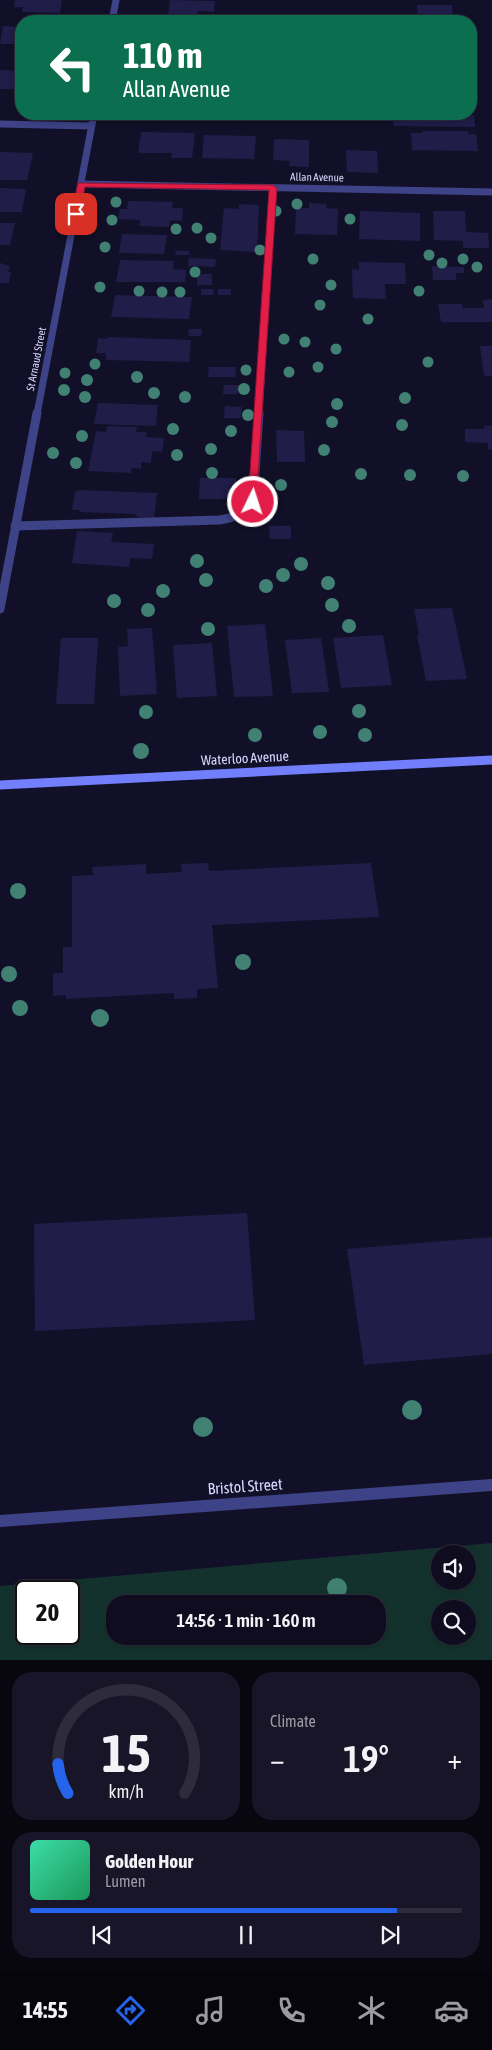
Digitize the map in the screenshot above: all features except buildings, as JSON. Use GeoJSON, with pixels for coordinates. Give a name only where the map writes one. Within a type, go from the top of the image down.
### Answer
{"type":"FeatureCollection","features":[{"type":"Feature","properties":{"kind":"street"},"geometry":{"type":"LineString","coordinates":[[113,15],[116,0]]}},
{"type":"Feature","properties":{"kind":"street","name":"St Arnaud Street"},"geometry":{"type":"LineString","coordinates":[[0,609],[92,120]]}},
{"type":"Feature","properties":{"kind":"street"},"geometry":{"type":"LineString","coordinates":[[0,124],[91,126]]}},
{"type":"Feature","properties":{"kind":"street","name":"Allan Avenue"},"geometry":{"type":"LineString","coordinates":[[81,184],[492,192]]}},
{"type":"Feature","properties":{"kind":"street"},"geometry":{"type":"LineString","coordinates":[[15,526],[219,520],[233,518],[250,508],[253,502],[273,188]]}},
{"type":"Feature","properties":{"kind":"street","name":"Waterloo Avenue"},"geometry":{"type":"LineString","coordinates":[[0,785],[492,760]]}},
{"type":"Feature","properties":{"kind":"street","name":"Bristol Street"},"geometry":{"type":"LineString","coordinates":[[0,1521],[492,1485]]}},
{"type":"Feature","properties":{"kind":"green space"},"geometry":{"type":"Polygon","coordinates":[[[492,1543],[492,1660],[0,1660],[0,1586],[15,1585],[15,1645],[80,1645],[80,1580],[69,1580],[431,1548],[431,1590],[476,1590],[476,1545],[469,1545],[492,1543]]]}},
{"type":"Feature","properties":{"kind":"route"},"geometry":{"type":"LineString","coordinates":[[76,214],[81,184],[273,188],[253,502]]}}]}
